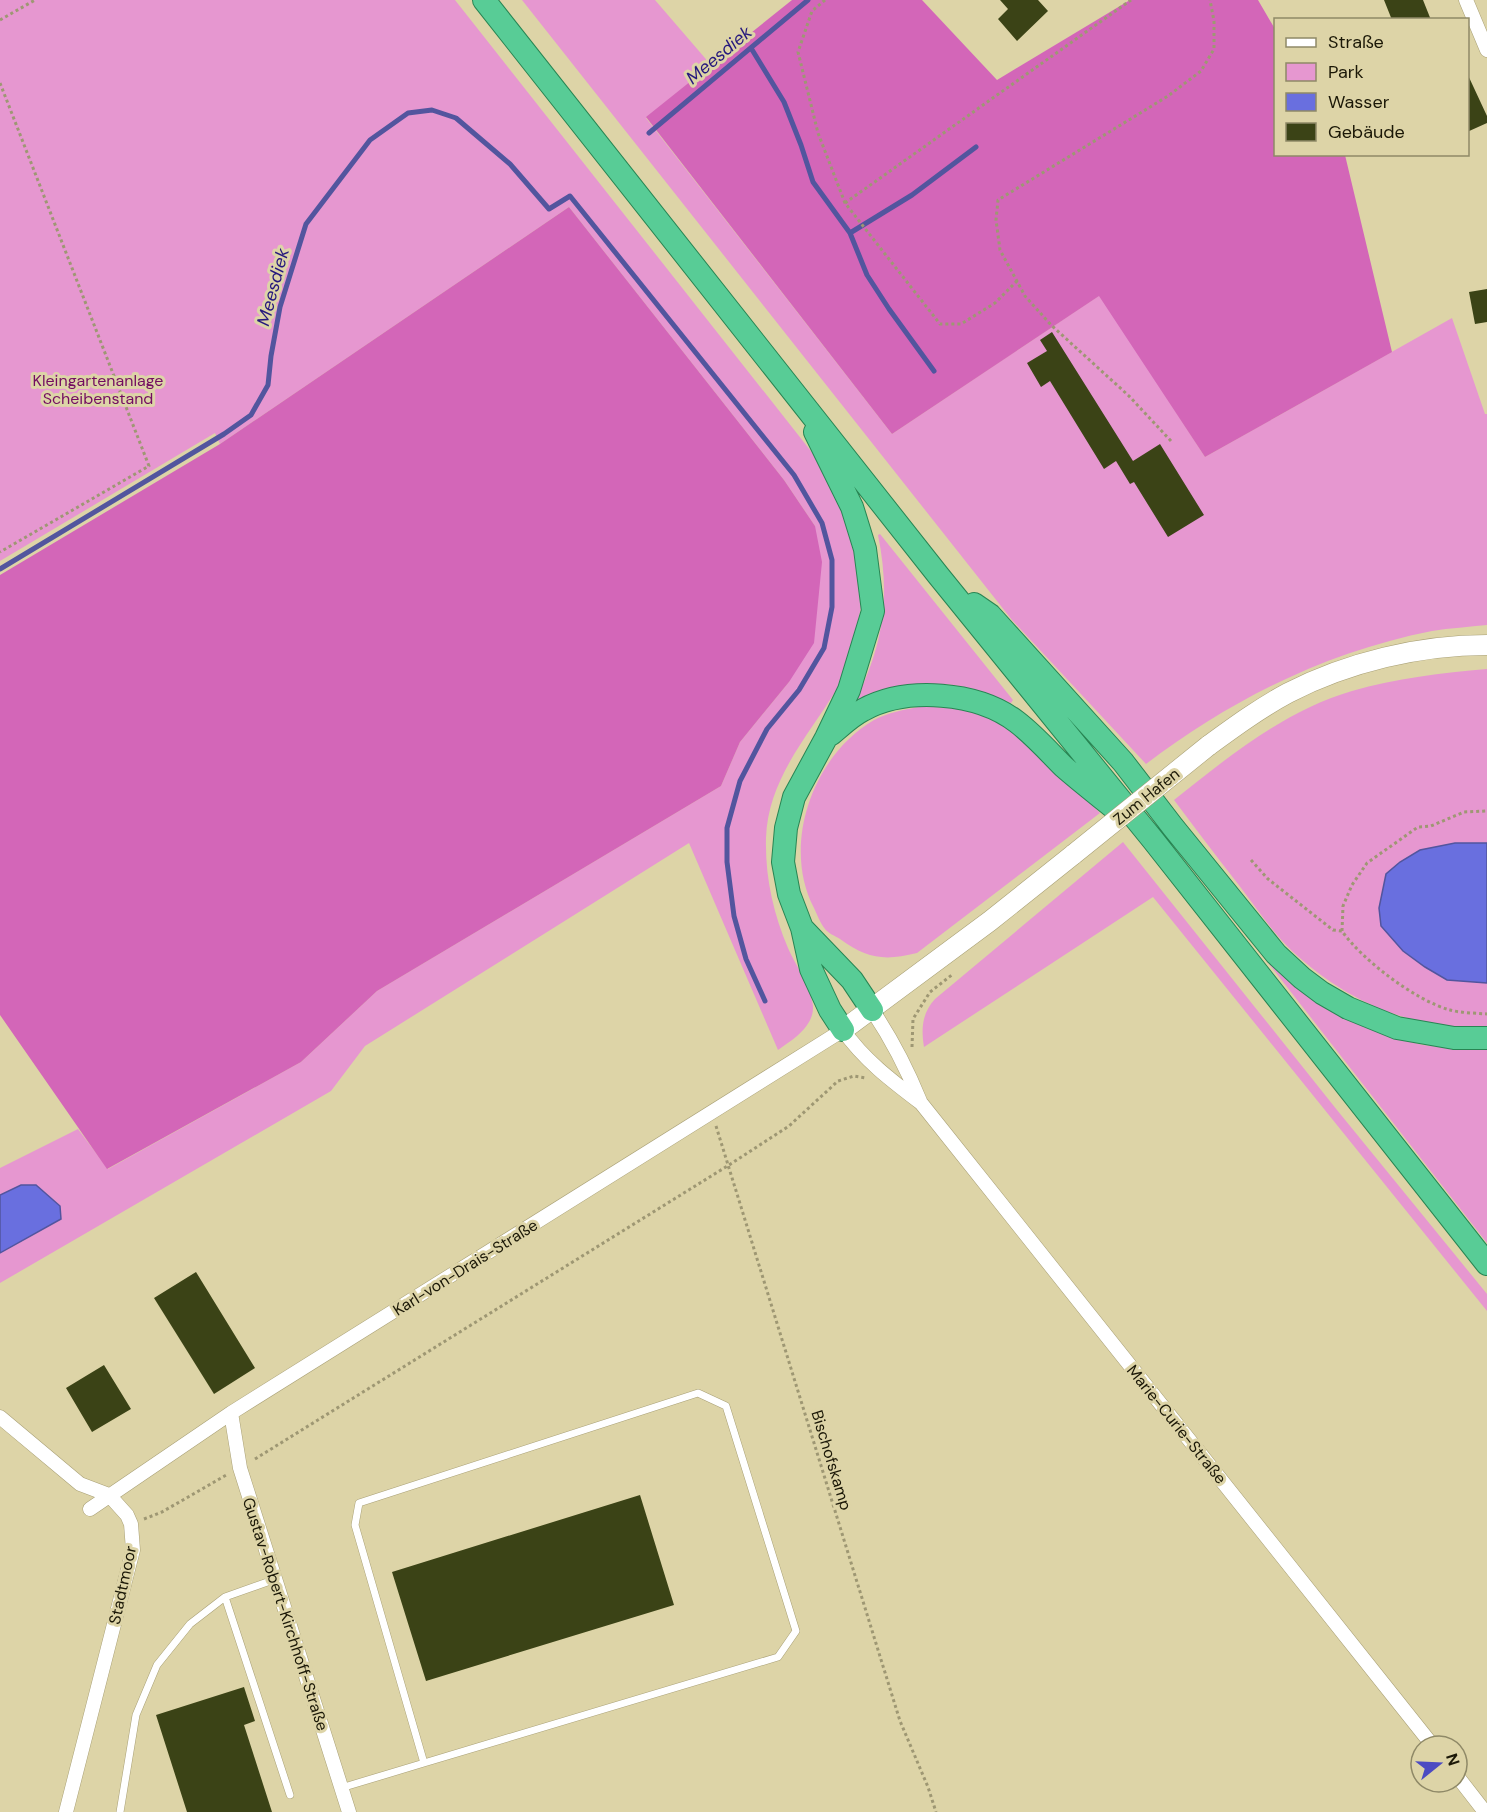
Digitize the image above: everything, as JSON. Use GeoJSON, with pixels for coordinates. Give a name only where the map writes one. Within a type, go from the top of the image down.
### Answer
{"type":"FeatureCollection","features":[{"type":"Feature","properties":{"kind":"highway"},"geometry":{"type":"LineString","coordinates":[[484,0],[945,584],[1152,840],[1487,1264]]}},
{"type":"Feature","properties":{"kind":"highway"},"geometry":{"type":"LineString","coordinates":[[796,393],[852,507],[866,549],[873,611],[849,690],[794,797],[786,828],[783,862],[789,894],[802,928],[811,969],[830,1010],[843,1030]]}},
{"type":"Feature","properties":{"kind":"highway"},"geometry":{"type":"LineString","coordinates":[[945,584],[990,615],[1037,666],[1123,762],[1276,954],[1302,978],[1348,1008],[1397,1028],[1454,1038],[1487,1038]]}},
{"type":"Feature","properties":{"kind":"highway"},"geometry":{"type":"LineString","coordinates":[[826,738],[863,710],[890,700],[941,695],[967,699],[1016,721],[1064,767],[1152,840]]}},
{"type":"Feature","properties":{"kind":"highway"},"geometry":{"type":"LineString","coordinates":[[802,928],[846,974],[872,1010]]}},
{"type":"Feature","properties":{"kind":"main road","name":"Zum Hafen"},"geometry":{"type":"LineString","coordinates":[[843,1030],[990,921],[1208,746],[1249,716],[1289,693],[1326,676],[1380,659],[1431,649],[1487,645]]}},
{"type":"Feature","properties":{"kind":"street"},"geometry":{"type":"LineString","coordinates":[[1466,0],[1487,50]]}},
{"type":"Feature","properties":{"kind":"street","name":"Marie-Curie-Straße"},"geometry":{"type":"LineString","coordinates":[[872,1010],[911,1078],[921,1103]]}},
{"type":"Feature","properties":{"kind":"street","name":"Marie-Curie-Straße"},"geometry":{"type":"LineString","coordinates":[[843,1030],[871,1064],[921,1103],[1423,1734]]}},
{"type":"Feature","properties":{"kind":"street","name":"Karl-von-Drais-Straße"},"geometry":{"type":"LineString","coordinates":[[90,1509],[231,1413],[843,1030]]}},
{"type":"Feature","properties":{"kind":"street","name":"Gustav-Robert-Kirchhoff-Straße"},"geometry":{"type":"LineString","coordinates":[[231,1413],[240,1468],[348,1812]]}},
{"type":"Feature","properties":{"kind":"street","name":"Stadtmoor"},"geometry":{"type":"LineString","coordinates":[[0,1417],[80,1484],[109,1495],[127,1515],[131,1524],[133,1550],[66,1812]]}},
{"type":"Feature","properties":{"kind":"street"},"geometry":{"type":"LineString","coordinates":[[1469,1791],[1485,1812]]}},
{"type":"Feature","properties":{"kind":"lane"},"geometry":{"type":"LineString","coordinates":[[341,1788],[778,1657],[796,1631],[726,1406],[698,1393],[359,1503],[355,1525],[424,1763]]}},
{"type":"Feature","properties":{"kind":"lane"},"geometry":{"type":"LineString","coordinates":[[120,1812],[136,1715],[157,1665],[190,1624],[225,1597],[276,1579]]}},
{"type":"Feature","properties":{"kind":"lane"},"geometry":{"type":"LineString","coordinates":[[225,1597],[290,1796]]}},
{"type":"Feature","properties":{"kind":"path"},"geometry":{"type":"LineString","coordinates":[[0,20],[35,0]]}},
{"type":"Feature","properties":{"kind":"path"},"geometry":{"type":"LineString","coordinates":[[825,0],[812,11],[798,52],[818,133],[845,203],[940,324],[961,324],[995,303],[1017,281]]}},
{"type":"Feature","properties":{"kind":"path"},"geometry":{"type":"LineString","coordinates":[[845,203],[1131,0]]}},
{"type":"Feature","properties":{"kind":"path"},"geometry":{"type":"LineString","coordinates":[[1171,441],[1129,396],[1051,325],[1025,296],[1000,250],[996,220],[998,200],[1168,96],[1201,71],[1214,49],[1214,21],[1210,0]]}},
{"type":"Feature","properties":{"kind":"path"},"geometry":{"type":"LineString","coordinates":[[0,83],[149,466],[0,552]]}},
{"type":"Feature","properties":{"kind":"path"},"geometry":{"type":"LineString","coordinates":[[1487,811],[1464,812],[1431,826],[1418,826],[1367,863],[1352,885],[1343,906],[1342,931],[1351,944],[1383,971],[1423,999],[1450,1010],[1487,1014]]}},
{"type":"Feature","properties":{"kind":"path"},"geometry":{"type":"LineString","coordinates":[[1251,860],[1268,879],[1333,930],[1342,931]]}},
{"type":"Feature","properties":{"kind":"path"},"geometry":{"type":"LineString","coordinates":[[905,1052],[912,1048],[912,1023]]}},
{"type":"Feature","properties":{"kind":"path"},"geometry":{"type":"LineString","coordinates":[[131,1524],[162,1512],[240,1468],[729,1165],[789,1126],[838,1082],[854,1076],[869,1079],[872,1077]]}},
{"type":"Feature","properties":{"kind":"path","name":"Bischofskamp"},"geometry":{"type":"LineString","coordinates":[[711,1113],[900,1721],[928,1786],[936,1812]]}},
{"type":"Feature","properties":{"kind":"green space","name":"Kleingartenanlage Scheibenstand"},"geometry":{"type":"Polygon","coordinates":[[[0,0],[455,0],[811,452],[823,468],[839,499],[852,535],[860,571],[861,606],[839,685],[791,759],[774,796],[768,817],[767,866],[774,908],[813,1006],[806,1027],[790,1042],[778,1050],[689,843],[365,1046],[331,1091],[0,1283],[0,1168],[78,1129],[108,1169],[301,1062],[377,991],[721,786],[740,742],[789,682],[815,526],[784,480],[569,207],[220,444],[215,433],[0,561],[0,0]]]}},
{"type":"Feature","properties":{"kind":"green space"},"geometry":{"type":"Polygon","coordinates":[[[522,0],[655,0],[711,65],[646,118],[892,434],[1100,295],[1205,457],[1452,318],[1485,414],[1487,414],[1487,625],[1432,631],[1393,640],[1318,665],[1246,699],[1179,740],[1146,764],[1012,620],[522,0]]]}},
{"type":"Feature","properties":{"kind":"green space"},"geometry":{"type":"Polygon","coordinates":[[[880,534],[1013,700],[1011,703],[983,692],[941,684],[902,690],[853,705],[878,643],[882,622],[884,580],[878,535],[880,534]]]}},
{"type":"Feature","properties":{"kind":"green space"},"geometry":{"type":"Polygon","coordinates":[[[1487,669],[1487,843],[1455,843],[1420,850],[1400,862],[1386,874],[1379,908],[1403,951],[1425,967],[1447,980],[1487,983],[1487,1028],[1461,1028],[1419,1021],[1384,1010],[1351,995],[1321,975],[1285,944],[1174,800],[1236,752],[1303,710],[1369,686],[1436,674],[1487,669]]]}},
{"type":"Feature","properties":{"kind":"green space"},"geometry":{"type":"Polygon","coordinates":[[[918,707],[963,710],[994,719],[1011,729],[1044,756],[1100,813],[917,953],[877,957],[850,946],[828,932],[822,924],[805,883],[801,857],[802,830],[809,804],[820,778],[834,755],[874,720],[918,707]]]}},
{"type":"Feature","properties":{"kind":"green space"},"geometry":{"type":"Polygon","coordinates":[[[1123,842],[1487,1294],[1487,1311],[1153,897],[924,1047],[924,1022],[927,1010],[935,999],[1123,842]]]}},
{"type":"Feature","properties":{"kind":"green space"},"geometry":{"type":"Polygon","coordinates":[[[1251,941],[1394,1038],[1423,1045],[1487,1049],[1487,1243],[1251,941]]]}},
{"type":"Feature","properties":{"kind":"shaded area"},"geometry":{"type":"Polygon","coordinates":[[[792,0],[922,0],[997,80],[1130,0],[1258,0],[1274,27],[1274,156],[1345,156],[1392,352],[1205,457],[1099,296],[892,434],[646,117],[792,0]]]}},
{"type":"Feature","properties":{"kind":"shaded area"},"geometry":{"type":"Polygon","coordinates":[[[569,207],[784,480],[815,526],[822,562],[814,643],[789,682],[740,742],[721,786],[377,991],[301,1062],[107,1169],[0,1015],[0,575],[220,444],[569,207]]]}},
{"type":"Feature","properties":{"kind":"water"},"geometry":{"type":"Polygon","coordinates":[[[1455,843],[1487,843],[1487,983],[1447,980],[1403,951],[1381,926],[1379,908],[1386,874],[1420,850],[1455,843]]]}},
{"type":"Feature","properties":{"kind":"water"},"geometry":{"type":"Polygon","coordinates":[[[21,1185],[36,1185],[60,1206],[61,1219],[0,1253],[0,1195],[21,1185]]]}},
{"type":"Feature","properties":{"kind":"building"},"geometry":{"type":"Polygon","coordinates":[[[1000,0],[1038,0],[1048,11],[1017,41],[998,19],[1008,9],[1000,0]]]}},
{"type":"Feature","properties":{"kind":"building"},"geometry":{"type":"Polygon","coordinates":[[[1384,0],[1423,0],[1430,18],[1391,18],[1384,0]]]}},
{"type":"Feature","properties":{"kind":"building"},"geometry":{"type":"Polygon","coordinates":[[[1469,77],[1487,116],[1487,123],[1469,131],[1469,77]]]}},
{"type":"Feature","properties":{"kind":"building"},"geometry":{"type":"Polygon","coordinates":[[[1487,289],[1487,322],[1475,324],[1469,292],[1487,289]]]}},
{"type":"Feature","properties":{"kind":"building"},"geometry":{"type":"Polygon","coordinates":[[[1052,332],[1133,461],[1160,444],[1204,515],[1168,537],[1134,482],[1130,484],[1116,461],[1104,469],[1050,381],[1041,387],[1027,363],[1047,351],[1040,340],[1052,332]]]}},
{"type":"Feature","properties":{"kind":"building"},"geometry":{"type":"Polygon","coordinates":[[[196,1272],[255,1368],[214,1394],[154,1298],[196,1272]]]}},
{"type":"Feature","properties":{"kind":"building"},"geometry":{"type":"Polygon","coordinates":[[[104,1365],[131,1409],[92,1432],[66,1388],[104,1365]]]}},
{"type":"Feature","properties":{"kind":"building"},"geometry":{"type":"Polygon","coordinates":[[[640,1495],[674,1605],[426,1681],[392,1572],[640,1495]]]}},
{"type":"Feature","properties":{"kind":"building"},"geometry":{"type":"Polygon","coordinates":[[[244,1687],[255,1721],[244,1725],[272,1812],[187,1812],[156,1715],[244,1687]]]}},
{"type":"Feature","properties":{"kind":"waterway","name":"Meesdiek"},"geometry":{"type":"LineString","coordinates":[[649,133],[808,0]]}},
{"type":"Feature","properties":{"kind":"waterway"},"geometry":{"type":"LineString","coordinates":[[751,48],[784,102],[813,182],[850,233],[912,195],[976,147]]}},
{"type":"Feature","properties":{"kind":"waterway"},"geometry":{"type":"LineString","coordinates":[[0,569],[224,434],[251,415],[268,385],[280,307],[306,224],[370,140],[408,113],[432,110],[456,118],[510,164],[549,209],[570,196],[794,475],[822,523],[832,560],[832,607],[824,648],[799,690],[767,729],[740,781],[727,828],[727,862],[734,916],[746,959],[765,1001]]}},
{"type":"Feature","properties":{"kind":"waterway"},"geometry":{"type":"LineString","coordinates":[[850,233],[867,275],[934,371]]}}]}
